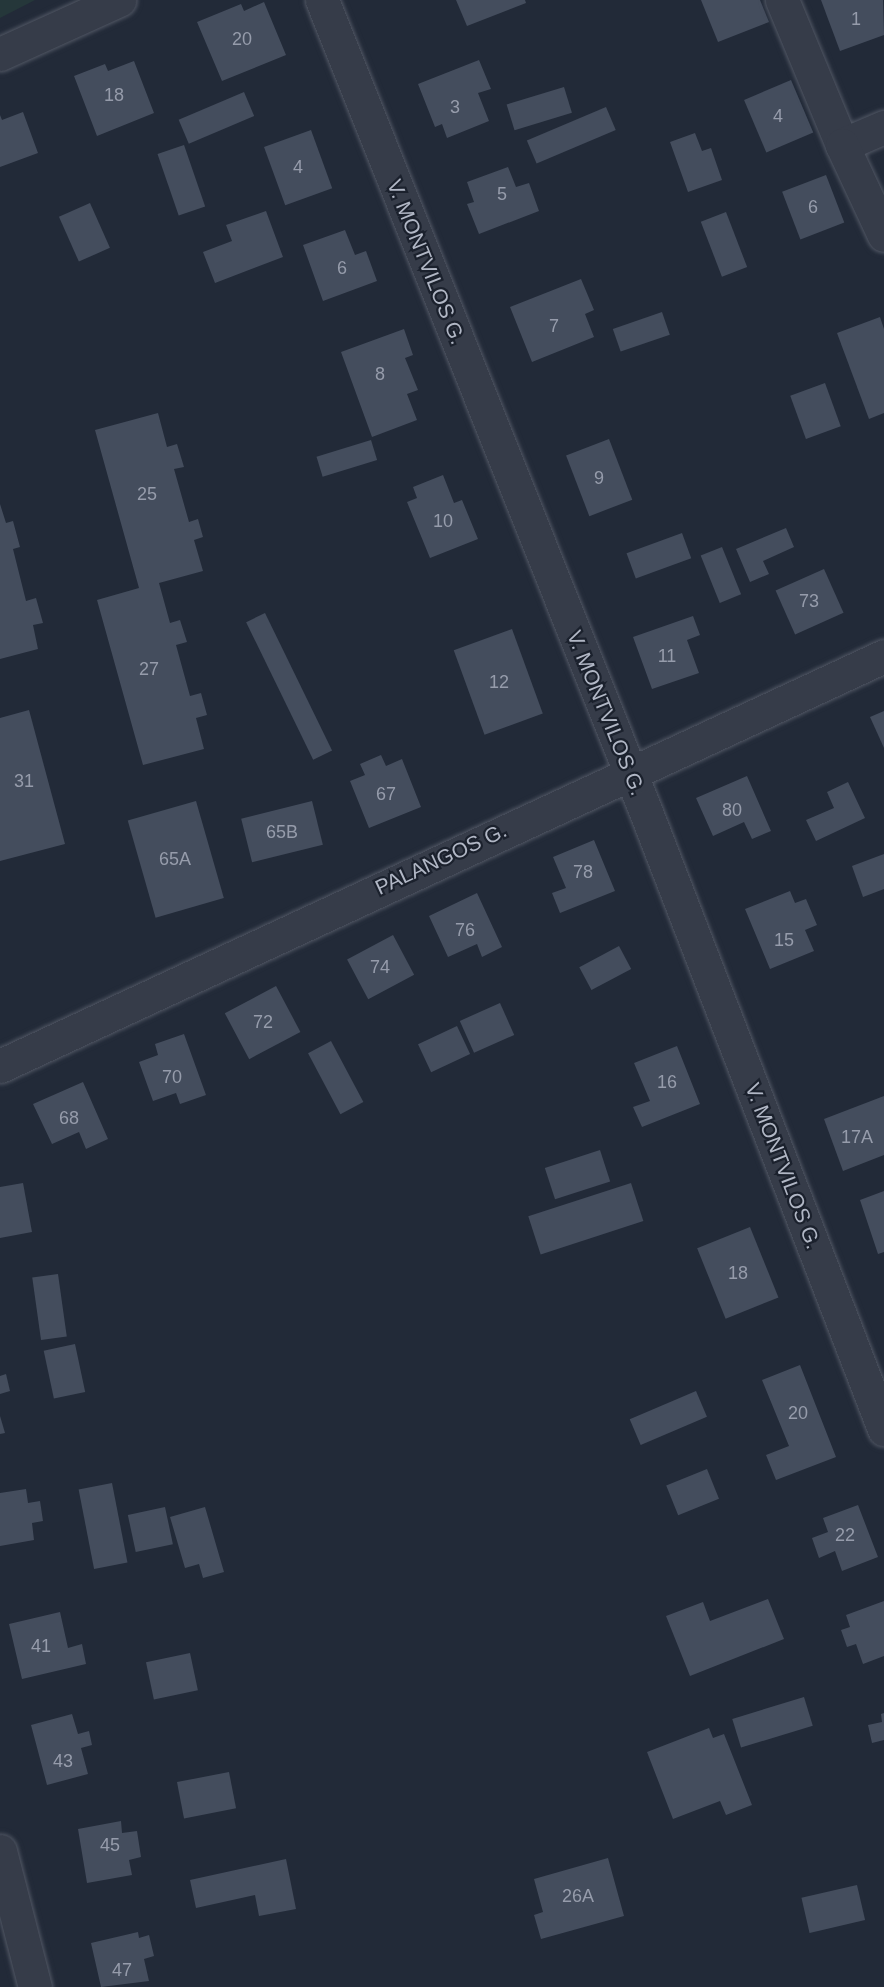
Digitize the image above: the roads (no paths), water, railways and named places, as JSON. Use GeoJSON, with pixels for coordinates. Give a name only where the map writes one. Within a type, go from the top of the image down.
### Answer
{"type":"FeatureCollection","features":[{"type":"Feature","properties":{"kind":"street"},"geometry":{"type":"LineString","coordinates":[[0,54],[119,0]]}},
{"type":"Feature","properties":{"kind":"street","name":"V. MONTVILOS G."},"geometry":{"type":"LineString","coordinates":[[322,0],[629,772],[884,1429]]}},
{"type":"Feature","properties":{"kind":"street"},"geometry":{"type":"LineString","coordinates":[[782,0],[842,145],[884,235]]}},
{"type":"Feature","properties":{"kind":"street"},"geometry":{"type":"LineString","coordinates":[[842,145],[884,127]]}},
{"type":"Feature","properties":{"kind":"street","name":"PALANGOS G."},"geometry":{"type":"LineString","coordinates":[[0,1066],[629,772],[884,656]]}},
{"type":"Feature","properties":{"kind":"street"},"geometry":{"type":"LineString","coordinates":[[0,1851],[6,1898],[35,1987]]}}]}
